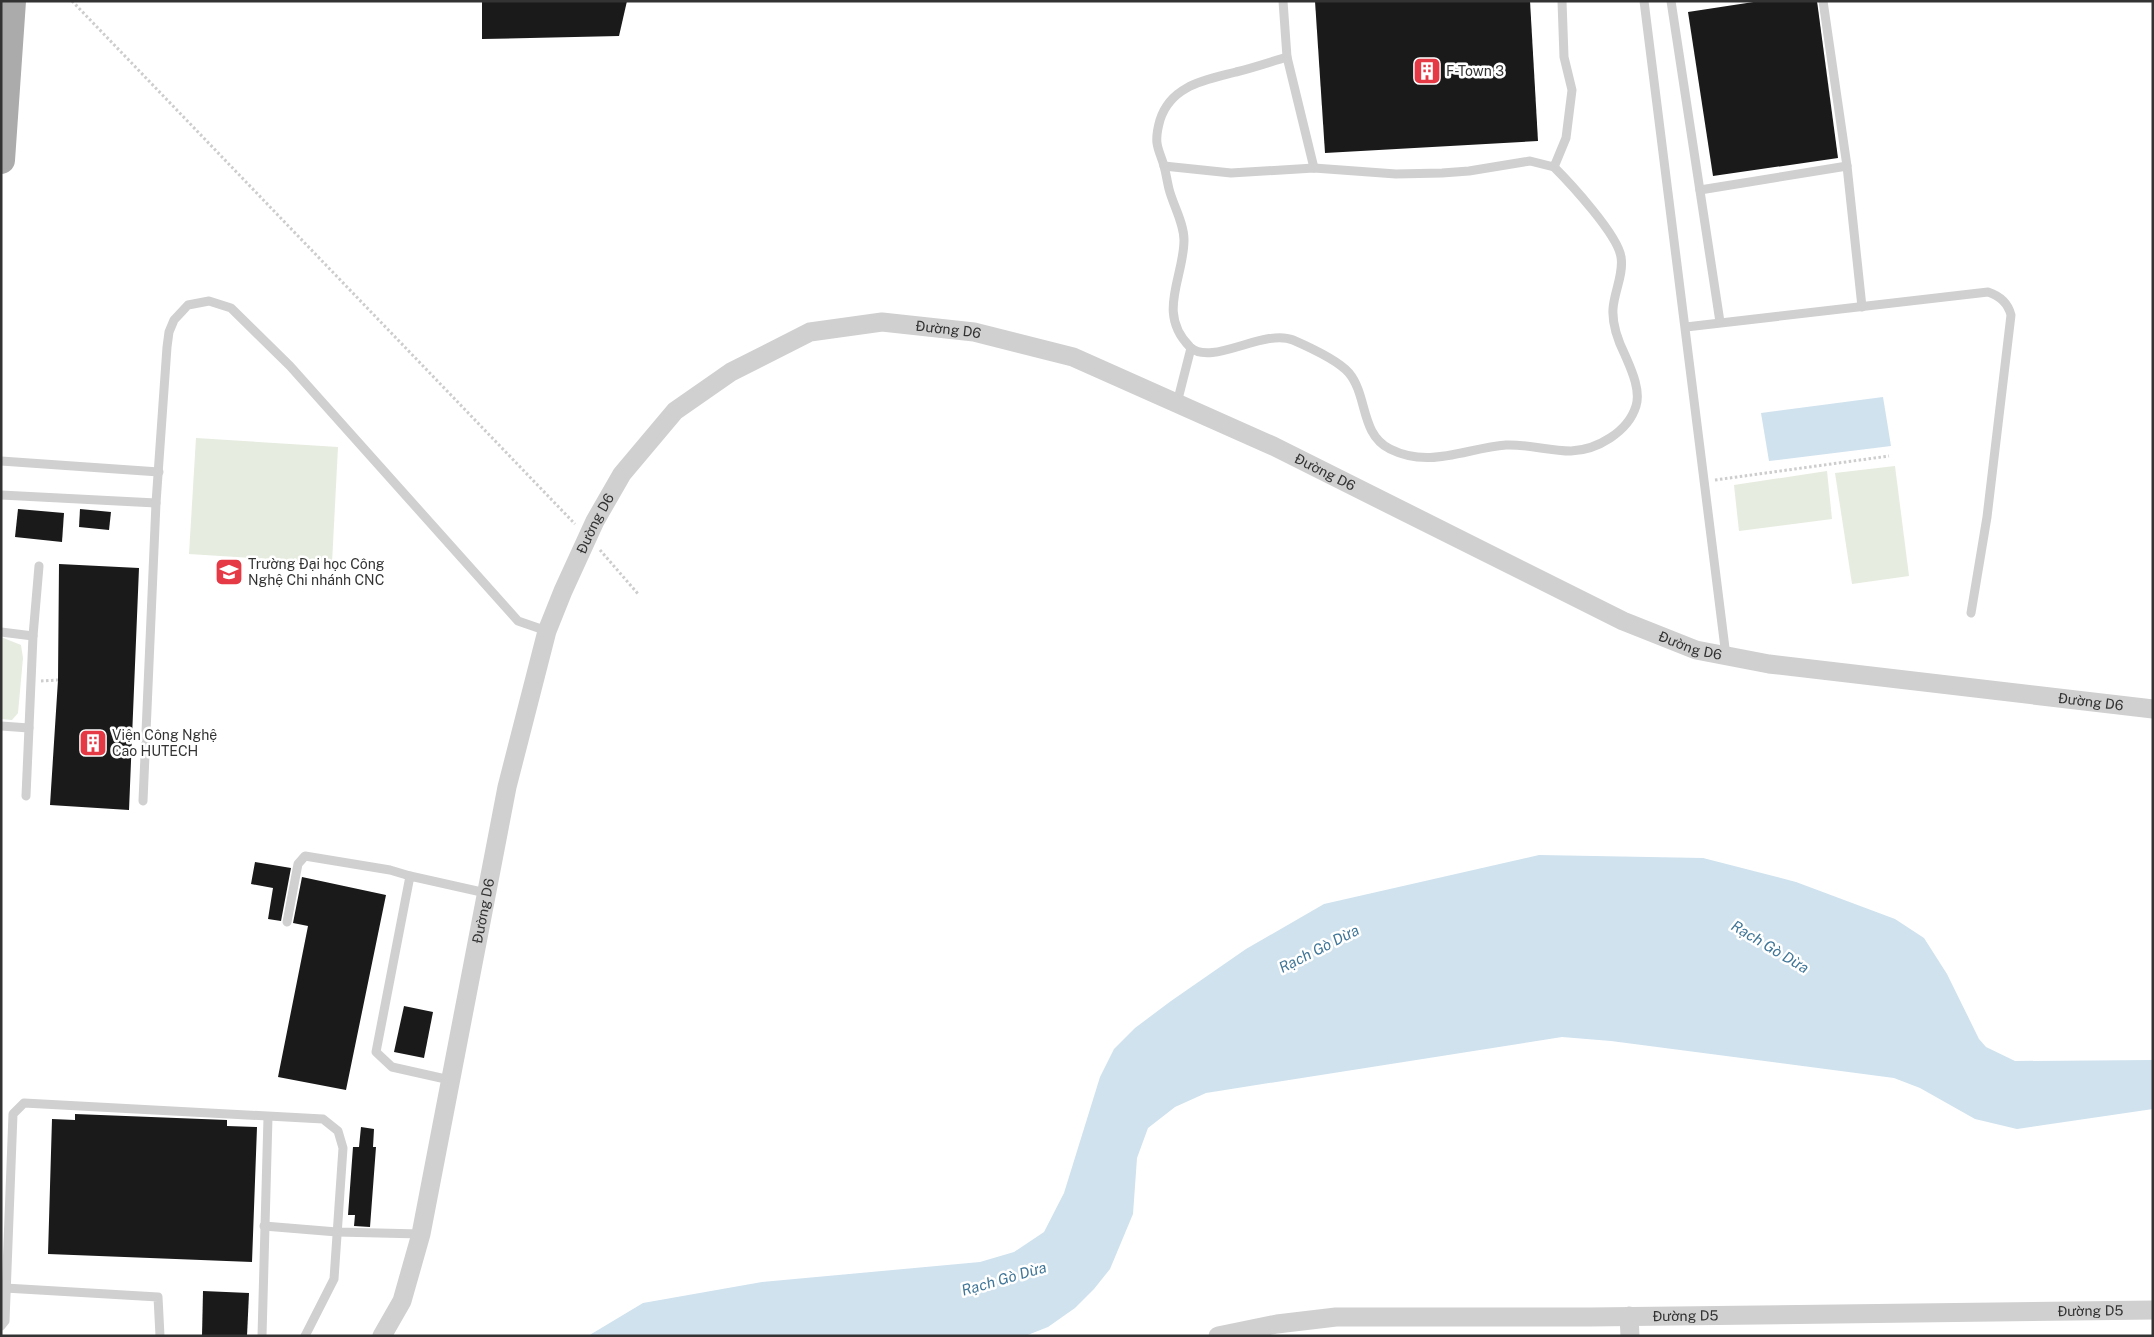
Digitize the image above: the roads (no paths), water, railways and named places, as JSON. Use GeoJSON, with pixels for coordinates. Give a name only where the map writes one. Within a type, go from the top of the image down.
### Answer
{"type":"FeatureCollection","features":[{"type":"Feature","properties":{"kind":"main road"},"geometry":{"type":"LineString","coordinates":[[1,160],[11,9]]}},
{"type":"Feature","properties":{"kind":"street","name":"Đường D6"},"geometry":{"type":"LineString","coordinates":[[382,1336],[402,1301],[421,1234],[507,787],[548,632],[587,536],[622,474],[675,411],[731,372],[810,332],[882,322],[974,332],[1073,357],[1273,446],[1623,621],[1696,650],[1769,664],[2153,709]]}},
{"type":"Feature","properties":{"kind":"street","name":"Đường D5"},"geometry":{"type":"LineString","coordinates":[[1218,1336],[1298,1321],[1336,1317],[1629,1316],[2153,1310]]}},
{"type":"Feature","properties":{"kind":"street"},"geometry":{"type":"LineString","coordinates":[[1629,1316],[1630,1336]]}},
{"type":"Feature","properties":{"kind":"lane"},"geometry":{"type":"LineString","coordinates":[[1283,1],[1287,57],[1314,168]]}},
{"type":"Feature","properties":{"kind":"lane"},"geometry":{"type":"LineString","coordinates":[[1554,167],[1566,138],[1572,90],[1564,57],[1562,1]]}},
{"type":"Feature","properties":{"kind":"lane"},"geometry":{"type":"LineString","coordinates":[[1644,1],[1726,656]]}},
{"type":"Feature","properties":{"kind":"lane"},"geometry":{"type":"LineString","coordinates":[[1671,1],[1720,322]]}},
{"type":"Feature","properties":{"kind":"lane"},"geometry":{"type":"LineString","coordinates":[[1823,1],[1847,166],[1862,307]]}},
{"type":"Feature","properties":{"kind":"lane"},"geometry":{"type":"LineString","coordinates":[[1164,166],[1231,173],[1314,168],[1396,174],[1469,171],[1530,161],[1554,167],[1608,231],[1621,257],[1612,309],[1619,342],[1636,384],[1636,406],[1627,421],[1601,444],[1574,451],[1506,445],[1449,457],[1418,457],[1401,454],[1378,441],[1364,415],[1357,388],[1350,374],[1340,365],[1310,348],[1283,336],[1270,337],[1213,352],[1200,352],[1191,348],[1178,328],[1173,307],[1184,243],[1184,231],[1169,191],[1157,143],[1157,132],[1161,115],[1176,94],[1197,82],[1287,57]]}},
{"type":"Feature","properties":{"kind":"lane"},"geometry":{"type":"LineString","coordinates":[[1700,190],[1847,166]]}},
{"type":"Feature","properties":{"kind":"lane"},"geometry":{"type":"LineString","coordinates":[[1686,326],[1988,292],[2001,298],[2007,304],[2012,315],[1986,517],[1971,613]]}},
{"type":"Feature","properties":{"kind":"lane"},"geometry":{"type":"LineString","coordinates":[[143,801],[156,503],[169,332],[180,312],[188,305],[209,301],[231,308],[290,366],[518,621],[548,632]]}},
{"type":"Feature","properties":{"kind":"lane"},"geometry":{"type":"LineString","coordinates":[[1177,403],[1191,348]]}},
{"type":"Feature","properties":{"kind":"lane"},"geometry":{"type":"LineString","coordinates":[[1,461],[159,472]]}},
{"type":"Feature","properties":{"kind":"lane"},"geometry":{"type":"LineString","coordinates":[[1,495],[156,503]]}},
{"type":"Feature","properties":{"kind":"lane"},"geometry":{"type":"LineString","coordinates":[[26,796],[33,636],[39,566]]}},
{"type":"Feature","properties":{"kind":"lane"},"geometry":{"type":"LineString","coordinates":[[1,632],[33,636]]}},
{"type":"Feature","properties":{"kind":"lane"},"geometry":{"type":"LineString","coordinates":[[1,726],[29,728]]}},
{"type":"Feature","properties":{"kind":"lane"},"geometry":{"type":"LineString","coordinates":[[288,922],[298,864],[305,856],[390,870],[486,893]]}},
{"type":"Feature","properties":{"kind":"lane"},"geometry":{"type":"LineString","coordinates":[[410,876],[376,1052],[392,1067],[450,1080]]}},
{"type":"Feature","properties":{"kind":"lane"},"geometry":{"type":"LineString","coordinates":[[1,1326],[5,1320],[13,1114],[24,1103],[323,1119],[338,1131],[343,1148],[334,1279],[305,1336]]}},
{"type":"Feature","properties":{"kind":"lane"},"geometry":{"type":"LineString","coordinates":[[262,1336],[268,1116]]}},
{"type":"Feature","properties":{"kind":"lane"},"geometry":{"type":"LineString","coordinates":[[264,1226],[337,1232],[421,1234]]}},
{"type":"Feature","properties":{"kind":"lane"},"geometry":{"type":"LineString","coordinates":[[5,1288],[158,1297],[160,1336]]}},
{"type":"Feature","properties":{"kind":"water"},"geometry":{"type":"Polygon","coordinates":[[[1883,397],[1891,446],[1769,461],[1761,413],[1883,397]]]}},
{"type":"Feature","properties":{"kind":"water","name":"Rạch Gò Dừa"},"geometry":{"type":"Polygon","coordinates":[[[1539,855],[1703,858],[1796,882],[1895,919],[1924,938],[1947,974],[1979,1039],[1986,1047],[2015,1061],[2153,1060],[2153,1109],[2017,1129],[1975,1119],[1920,1088],[1894,1078],[1611,1041],[1562,1037],[1206,1093],[1175,1107],[1148,1128],[1137,1158],[1133,1214],[1110,1269],[1075,1308],[1048,1327],[1025,1336],[588,1336],[643,1303],[762,1282],[980,1262],[1014,1252],[1044,1232],[1064,1193],[1100,1077],[1114,1049],[1135,1028],[1246,949],[1324,904],[1539,855]]]}},
{"type":"Feature","properties":{"kind":"place","name":"F-Town 3"},"geometry":{"type":"Point","coordinates":[1427,71]}},
{"type":"Feature","properties":{"kind":"place","name":"Trường Đại học Công Nghệ Chi nhánh CNC"},"geometry":{"type":"Point","coordinates":[229,572]}},
{"type":"Feature","properties":{"kind":"place","name":"Viện Công Nghệ Cao HUTECH"},"geometry":{"type":"Point","coordinates":[93,743]}}]}
